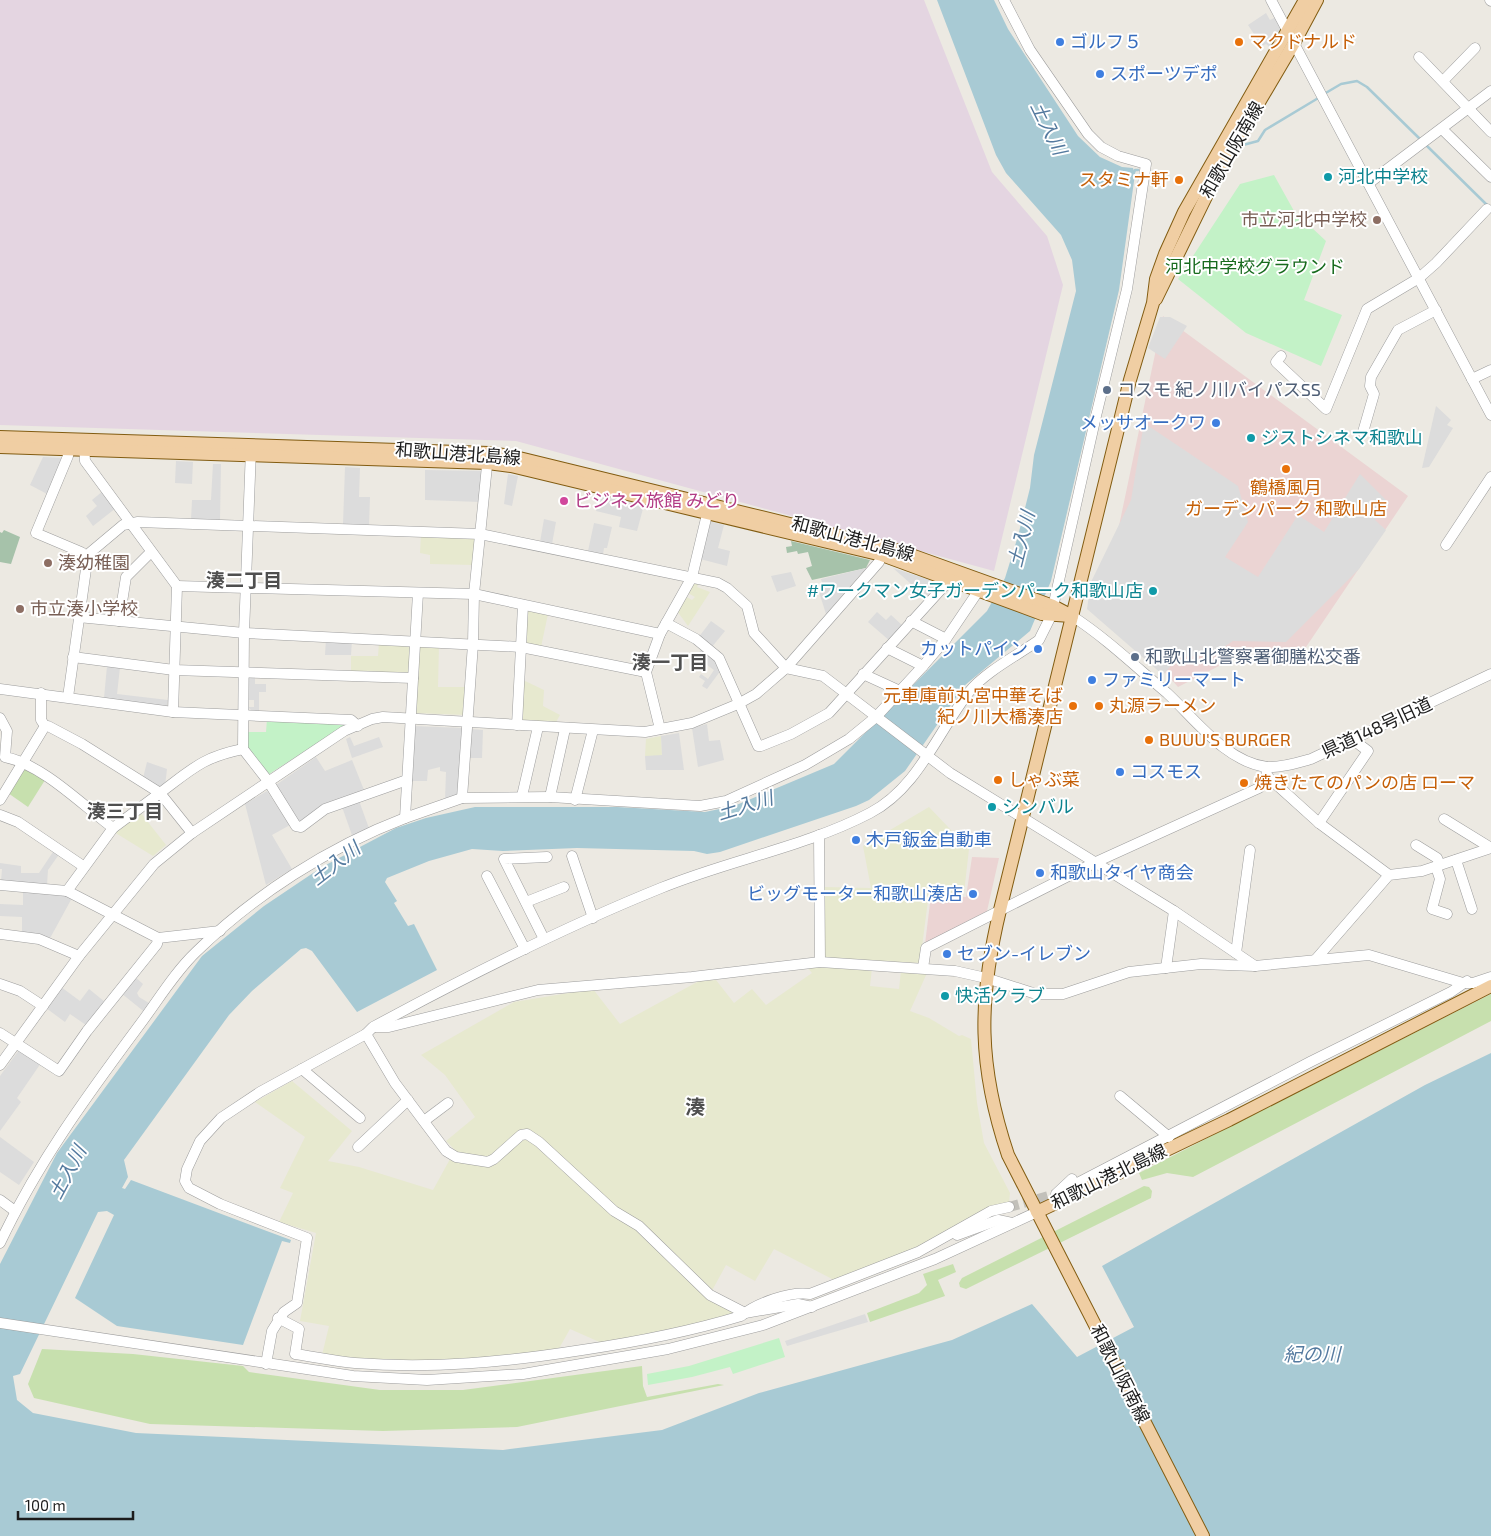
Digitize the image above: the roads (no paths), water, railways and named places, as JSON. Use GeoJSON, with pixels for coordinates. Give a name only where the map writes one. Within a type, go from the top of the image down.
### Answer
{"type":"FeatureCollection","features":[{"type":"Feature","properties":{"kind":"main road","name":"和歌山阪南線"},"geometry":{"type":"LineString","coordinates":[[1291,38],[1305,0]]}},
{"type":"Feature","properties":{"kind":"main road","name":"和歌山阪南線"},"geometry":{"type":"LineString","coordinates":[[1072,616],[1130,380],[1153,303],[1219,170],[1291,38],[1317,0]]}},
{"type":"Feature","properties":{"kind":"main road","name":"和歌山港北島線"},"geometry":{"type":"LineString","coordinates":[[0,437],[77,445]]}},
{"type":"Feature","properties":{"kind":"main road","name":"和歌山港北島線"},"geometry":{"type":"LineString","coordinates":[[0,447],[77,445],[488,458],[709,508],[941,564],[988,589]]}},
{"type":"Feature","properties":{"kind":"main road","name":"和歌山港北島線"},"geometry":{"type":"LineString","coordinates":[[883,551],[948,578],[1072,616],[1000,910],[986,978],[985,1050],[994,1114],[1008,1155],[1037,1212],[1061,1196],[1229,1120],[1491,986]]}},
{"type":"Feature","properties":{"kind":"main road","name":"和歌山阪南線"},"geometry":{"type":"LineString","coordinates":[[1037,1212],[1203,1536]]}},
{"type":"Feature","properties":{"kind":"street"},"geometry":{"type":"LineString","coordinates":[[266,1364],[272,1331],[278,1318],[297,1303],[308,1242],[307,1238],[220,1204],[189,1188],[185,1181],[187,1169],[200,1141],[221,1118],[260,1092],[450,985],[544,939],[662,888],[819,835],[886,804],[914,776],[925,755],[969,692],[982,679],[1039,640],[1127,289],[1146,164],[1109,152],[1088,134],[1030,50],[1004,0]]}},
{"type":"Feature","properties":{"kind":"street"},"geometry":{"type":"LineString","coordinates":[[1271,0],[1491,415]]}},
{"type":"Feature","properties":{"kind":"street"},"geometry":{"type":"LineString","coordinates":[[1443,81],[1475,48]]}},
{"type":"Feature","properties":{"kind":"street"},"geometry":{"type":"LineString","coordinates":[[1419,57],[1491,132]]}},
{"type":"Feature","properties":{"kind":"street"},"geometry":{"type":"LineString","coordinates":[[1369,183],[1491,91]]}},
{"type":"Feature","properties":{"kind":"street"},"geometry":{"type":"LineString","coordinates":[[1442,129],[1491,176]]}},
{"type":"Feature","properties":{"kind":"street"},"geometry":{"type":"LineString","coordinates":[[1281,356],[1276,362],[1326,409],[1368,309],[1418,278],[1436,263],[1487,209]]}},
{"type":"Feature","properties":{"kind":"street"},"geometry":{"type":"LineString","coordinates":[[1363,432],[1374,394],[1370,386],[1371,377],[1398,330],[1436,310]]}},
{"type":"Feature","properties":{"kind":"street"},"geometry":{"type":"LineString","coordinates":[[1472,379],[1491,370]]}},
{"type":"Feature","properties":{"kind":"street"},"geometry":{"type":"LineString","coordinates":[[77,445],[85,461],[129,524],[177,586],[173,712]]}},
{"type":"Feature","properties":{"kind":"street"},"geometry":{"type":"LineString","coordinates":[[77,445],[36,533],[86,556]]}},
{"type":"Feature","properties":{"kind":"street"},"geometry":{"type":"LineString","coordinates":[[251,451],[244,633],[243,749],[268,781],[296,826],[301,827],[325,809],[407,780]]}},
{"type":"Feature","properties":{"kind":"street"},"geometry":{"type":"LineString","coordinates":[[462,798],[473,644],[474,594],[488,458]]}},
{"type":"Feature","properties":{"kind":"street"},"geometry":{"type":"LineString","coordinates":[[1446,544],[1491,477]]}},
{"type":"Feature","properties":{"kind":"street"},"geometry":{"type":"LineString","coordinates":[[660,729],[646,672],[660,634],[692,577],[709,508]]}},
{"type":"Feature","properties":{"kind":"street"},"geometry":{"type":"LineString","coordinates":[[86,556],[123,525],[138,522],[480,534],[718,583],[747,606],[754,633],[786,668],[823,676],[844,695],[925,755],[1174,911],[1255,966]]}},
{"type":"Feature","properties":{"kind":"street"},"geometry":{"type":"LineString","coordinates":[[0,1065],[111,915],[154,864],[192,833],[344,732],[383,717],[565,729],[645,732],[692,723],[738,704],[756,694],[786,668],[879,562],[883,551]]}},
{"type":"Feature","properties":{"kind":"street"},"geometry":{"type":"LineString","coordinates":[[119,621],[126,577],[151,552]]}},
{"type":"Feature","properties":{"kind":"street"},"geometry":{"type":"LineString","coordinates":[[68,697],[87,562],[86,556]]}},
{"type":"Feature","properties":{"kind":"street"},"geometry":{"type":"LineString","coordinates":[[666,623],[696,639],[720,658],[738,704],[758,746],[761,746],[814,723],[829,714],[844,695],[945,585],[948,578]]}},
{"type":"Feature","properties":{"kind":"street"},"geometry":{"type":"LineString","coordinates":[[177,586],[474,594],[660,634]]}},
{"type":"Feature","properties":{"kind":"street"},"geometry":{"type":"LineString","coordinates":[[0,1243],[15,1211],[53,1144],[195,953],[220,931],[293,876],[364,835],[462,798],[522,796],[700,806],[726,801],[805,766],[849,739],[877,718],[988,589]]}},
{"type":"Feature","properties":{"kind":"street"},"geometry":{"type":"LineString","coordinates":[[405,818],[418,593]]}},
{"type":"Feature","properties":{"kind":"street"},"geometry":{"type":"LineString","coordinates":[[517,725],[524,605]]}},
{"type":"Feature","properties":{"kind":"street","name":"県道148号旧道"},"geometry":{"type":"LineString","coordinates":[[1072,616],[1088,626],[1231,752],[1266,771],[1311,759],[1491,674]]}},
{"type":"Feature","properties":{"kind":"street"},"geometry":{"type":"LineString","coordinates":[[78,617],[176,628],[244,633],[415,640],[522,647],[646,672]]}},
{"type":"Feature","properties":{"kind":"street"},"geometry":{"type":"LineString","coordinates":[[911,621],[946,639]]}},
{"type":"Feature","properties":{"kind":"street"},"geometry":{"type":"LineString","coordinates":[[887,648],[923,666]]}},
{"type":"Feature","properties":{"kind":"street"},"geometry":{"type":"LineString","coordinates":[[73,658],[174,670],[413,678]]}},
{"type":"Feature","properties":{"kind":"street"},"geometry":{"type":"LineString","coordinates":[[863,674],[900,691]]}},
{"type":"Feature","properties":{"kind":"street"},"geometry":{"type":"LineString","coordinates":[[1480,680],[1491,682]]}},
{"type":"Feature","properties":{"kind":"street"},"geometry":{"type":"LineString","coordinates":[[0,689],[173,712],[351,720],[358,726]]}},
{"type":"Feature","properties":{"kind":"street"},"geometry":{"type":"LineString","coordinates":[[41,693],[41,720],[45,726],[82,744],[160,793],[192,833]]}},
{"type":"Feature","properties":{"kind":"street"},"geometry":{"type":"LineString","coordinates":[[0,718],[7,731],[2,756],[23,761],[112,828]]}},
{"type":"Feature","properties":{"kind":"street"},"geometry":{"type":"LineString","coordinates":[[0,800],[45,726]]}},
{"type":"Feature","properties":{"kind":"street"},"geometry":{"type":"LineString","coordinates":[[522,796],[538,727]]}},
{"type":"Feature","properties":{"kind":"street"},"geometry":{"type":"LineString","coordinates":[[550,797],[565,729]]}},
{"type":"Feature","properties":{"kind":"street"},"geometry":{"type":"LineString","coordinates":[[576,800],[593,730]]}},
{"type":"Feature","properties":{"kind":"street"},"geometry":{"type":"LineString","coordinates":[[1319,823],[1368,751],[1352,740]]}},
{"type":"Feature","properties":{"kind":"street"},"geometry":{"type":"LineString","coordinates":[[67,891],[83,866],[112,828],[205,759],[218,754],[243,749]]}},
{"type":"Feature","properties":{"kind":"street"},"geometry":{"type":"LineString","coordinates":[[923,968],[926,948],[1096,862],[1259,788],[1266,771],[1319,823],[1389,875]]}},
{"type":"Feature","properties":{"kind":"street"},"geometry":{"type":"LineString","coordinates":[[0,815],[18,822],[83,866]]}},
{"type":"Feature","properties":{"kind":"street"},"geometry":{"type":"LineString","coordinates":[[1316,959],[1389,875],[1422,871],[1491,848],[1444,819]]}},
{"type":"Feature","properties":{"kind":"street"},"geometry":{"type":"LineString","coordinates":[[819,835],[820,962]]}},
{"type":"Feature","properties":{"kind":"street"},"geometry":{"type":"LineString","coordinates":[[1416,845],[1437,858],[1440,879],[1432,909],[1447,914]]}},
{"type":"Feature","properties":{"kind":"street"},"geometry":{"type":"LineString","coordinates":[[1236,953],[1250,850]]}},
{"type":"Feature","properties":{"kind":"street"},"geometry":{"type":"LineString","coordinates":[[572,856],[593,918]]}},
{"type":"Feature","properties":{"kind":"street"},"geometry":{"type":"LineString","coordinates":[[544,939],[504,859],[547,857]]}},
{"type":"Feature","properties":{"kind":"street"},"geometry":{"type":"LineString","coordinates":[[1456,860],[1472,908]]}},
{"type":"Feature","properties":{"kind":"street"},"geometry":{"type":"LineString","coordinates":[[487,876],[525,949]]}},
{"type":"Feature","properties":{"kind":"street"},"geometry":{"type":"LineString","coordinates":[[0,885],[67,891],[158,938],[167,935],[220,931]]}},
{"type":"Feature","properties":{"kind":"street"},"geometry":{"type":"LineString","coordinates":[[526,902],[564,887]]}},
{"type":"Feature","properties":{"kind":"street"},"geometry":{"type":"LineString","coordinates":[[1166,968],[1174,911]]}},
{"type":"Feature","properties":{"kind":"street"},"geometry":{"type":"LineString","coordinates":[[0,934],[39,939],[80,956]]}},
{"type":"Feature","properties":{"kind":"street"},"geometry":{"type":"LineString","coordinates":[[0,1033],[59,1071],[87,1031],[157,944],[158,938]]}},
{"type":"Feature","properties":{"kind":"street"},"geometry":{"type":"LineString","coordinates":[[369,1030],[389,1028],[538,990],[692,977],[820,962],[923,968],[986,978],[1036,994],[1063,994],[1129,972],[1201,964],[1255,966],[1369,955],[1463,983],[1473,983],[1491,977]]}},
{"type":"Feature","properties":{"kind":"street"},"geometry":{"type":"LineString","coordinates":[[1061,1196],[1070,1187],[1491,970]]}},
{"type":"Feature","properties":{"kind":"street"},"geometry":{"type":"LineString","coordinates":[[0,984],[20,991],[43,1006]]}},
{"type":"Feature","properties":{"kind":"street"},"geometry":{"type":"LineString","coordinates":[[369,1030],[408,1100],[446,1151],[456,1157],[488,1162],[494,1159],[521,1134],[532,1136],[614,1211],[639,1226],[710,1295],[745,1312]]}},
{"type":"Feature","properties":{"kind":"street"},"geometry":{"type":"LineString","coordinates":[[302,1069],[360,1118]]}},
{"type":"Feature","properties":{"kind":"street"},"geometry":{"type":"LineString","coordinates":[[1120,1096],[1168,1137]]}},
{"type":"Feature","properties":{"kind":"street"},"geometry":{"type":"LineString","coordinates":[[358,1147],[408,1100]]}},
{"type":"Feature","properties":{"kind":"street"},"geometry":{"type":"LineString","coordinates":[[424,1121],[448,1103]]}},
{"type":"Feature","properties":{"kind":"street"},"geometry":{"type":"LineString","coordinates":[[0,1200],[15,1211]]}},
{"type":"Feature","properties":{"kind":"street"},"geometry":{"type":"LineString","coordinates":[[946,1238],[955,1230],[991,1211],[1008,1207]]}},
{"type":"Feature","properties":{"kind":"street"},"geometry":{"type":"LineString","coordinates":[[0,1323],[266,1364],[391,1379],[470,1378],[523,1374],[607,1361],[702,1341],[764,1325],[935,1259],[1037,1212]]}},
{"type":"Feature","properties":{"kind":"street"},"geometry":{"type":"LineString","coordinates":[[745,1312],[799,1292],[810,1294],[918,1252],[946,1238],[998,1220],[1012,1223]]}},
{"type":"Feature","properties":{"kind":"street"},"geometry":{"type":"LineString","coordinates":[[278,1318],[299,1329],[295,1354],[354,1363],[459,1365],[514,1361],[656,1339],[704,1327],[745,1312],[798,1304],[812,1307]]}},
{"type":"Feature","properties":{"kind":"water","name":"紀の川"},"geometry":{"type":"Polygon","coordinates":[[[937,0],[994,0],[1008,29],[1078,136],[1100,157],[1122,167],[1133,168],[1135,174],[1119,290],[1051,581],[1030,631],[964,686],[905,771],[869,800],[856,806],[720,852],[707,854],[694,851],[577,848],[503,851],[472,849],[429,861],[387,878],[385,882],[397,901],[394,903],[408,926],[414,924],[437,970],[357,1012],[312,951],[306,948],[301,949],[252,991],[229,1015],[124,1160],[128,1177],[122,1188],[125,1189],[131,1180],[291,1240],[290,1243],[282,1241],[243,1345],[117,1326],[75,1298],[114,1215],[107,1211],[98,1212],[20,1374],[13,1376],[17,1400],[33,1413],[136,1433],[503,1450],[662,1430],[759,1393],[952,1340],[1032,1304],[1077,1357],[1134,1327],[1102,1266],[1425,1085],[1491,1053],[1491,1536],[0,1536],[0,1264],[57,1153],[202,956],[264,906],[322,867],[396,828],[426,818],[475,807],[617,807],[705,812],[734,806],[834,764],[987,611],[1005,578],[1018,536],[1030,488],[1034,455],[1076,291],[1072,260],[1061,235],[1006,173],[996,155],[937,0]]]}},
{"type":"Feature","properties":{"kind":"waterway"},"geometry":{"type":"LineString","coordinates":[[1324,94],[1341,84],[1357,81],[1367,87],[1422,141]]}},
{"type":"Feature","properties":{"kind":"waterway"},"geometry":{"type":"LineString","coordinates":[[1243,145],[1258,141],[1265,130],[1320,97]]}},
{"type":"Feature","properties":{"kind":"waterway"},"geometry":{"type":"LineString","coordinates":[[1426,145],[1488,206]]}},
{"type":"Feature","properties":{"kind":"waterway"},"geometry":{"type":"LineString","coordinates":[[1133,175],[1135,170],[1138,170]]}},
{"type":"Feature","properties":{"kind":"tunnel"},"geometry":{"type":"LineString","coordinates":[[1009,1207],[1056,1194]]}},
{"type":"Feature","properties":{"kind":"place","name":"ゴルフ５"},"geometry":{"type":"Point","coordinates":[1060,42]}},
{"type":"Feature","properties":{"kind":"place","name":"マクドナルド"},"geometry":{"type":"Point","coordinates":[1239,42]}},
{"type":"Feature","properties":{"kind":"place","name":"スポーツデポ"},"geometry":{"type":"Point","coordinates":[1100,74]}},
{"type":"Feature","properties":{"kind":"place","name":"河北中学校"},"geometry":{"type":"Point","coordinates":[1328,177]}},
{"type":"Feature","properties":{"kind":"place","name":"スタミナ軒"},"geometry":{"type":"Point","coordinates":[1179,180]}},
{"type":"Feature","properties":{"kind":"place","name":"市立河北中学校"},"geometry":{"type":"Point","coordinates":[1377,220]}},
{"type":"Feature","properties":{"kind":"place","name":"コスモ 紀ノ川バイパスSS"},"geometry":{"type":"Point","coordinates":[1107,390]}},
{"type":"Feature","properties":{"kind":"place","name":"メッサオークワ"},"geometry":{"type":"Point","coordinates":[1216,423]}},
{"type":"Feature","properties":{"kind":"place","name":"ジストシネマ和歌山"},"geometry":{"type":"Point","coordinates":[1251,438]}},
{"type":"Feature","properties":{"kind":"place","name":"鶴橋風月 ガーデンパーク 和歌山店"},"geometry":{"type":"Point","coordinates":[1286,469]}},
{"type":"Feature","properties":{"kind":"place","name":"ビジネス旅館 みどり"},"geometry":{"type":"Point","coordinates":[564,501]}},
{"type":"Feature","properties":{"kind":"place","name":"湊幼稚園"},"geometry":{"type":"Point","coordinates":[48,563]}},
{"type":"Feature","properties":{"kind":"place","name":"#ワークマン女子ガーデンパーク和歌山店"},"geometry":{"type":"Point","coordinates":[1153,591]}},
{"type":"Feature","properties":{"kind":"place","name":"市立湊小学校"},"geometry":{"type":"Point","coordinates":[20,609]}},
{"type":"Feature","properties":{"kind":"place","name":"カットパイン"},"geometry":{"type":"Point","coordinates":[1038,649]}},
{"type":"Feature","properties":{"kind":"place","name":"和歌山北警察署御膳松交番"},"geometry":{"type":"Point","coordinates":[1135,657]}},
{"type":"Feature","properties":{"kind":"place","name":"ファミリーマート"},"geometry":{"type":"Point","coordinates":[1092,680]}},
{"type":"Feature","properties":{"kind":"place","name":"元車庫前丸宮中華そば 紀ノ川大橋湊店"},"geometry":{"type":"Point","coordinates":[1073,706]}},
{"type":"Feature","properties":{"kind":"place","name":"丸源ラーメン"},"geometry":{"type":"Point","coordinates":[1099,706]}},
{"type":"Feature","properties":{"kind":"place","name":"BUUU'S BURGER"},"geometry":{"type":"Point","coordinates":[1149,740]}},
{"type":"Feature","properties":{"kind":"place","name":"コスモス"},"geometry":{"type":"Point","coordinates":[1120,772]}},
{"type":"Feature","properties":{"kind":"place","name":"しゃぶ菜"},"geometry":{"type":"Point","coordinates":[998,780]}},
{"type":"Feature","properties":{"kind":"place","name":"焼きたてのパンの店 ローマ"},"geometry":{"type":"Point","coordinates":[1244,783]}},
{"type":"Feature","properties":{"kind":"place","name":"シンバル"},"geometry":{"type":"Point","coordinates":[992,807]}},
{"type":"Feature","properties":{"kind":"place","name":"木戸鈑金自動車"},"geometry":{"type":"Point","coordinates":[856,840]}},
{"type":"Feature","properties":{"kind":"place","name":"和歌山タイヤ商会"},"geometry":{"type":"Point","coordinates":[1040,873]}},
{"type":"Feature","properties":{"kind":"place","name":"ビッグモーター和歌山湊店"},"geometry":{"type":"Point","coordinates":[973,894]}},
{"type":"Feature","properties":{"kind":"place","name":"セブン-イレブン"},"geometry":{"type":"Point","coordinates":[947,954]}},
{"type":"Feature","properties":{"kind":"place","name":"快活クラブ"},"geometry":{"type":"Point","coordinates":[945,996]}},
{"type":"Feature","properties":{"kind":"district","name":"湊二丁目"},"geometry":{"type":"Point","coordinates":[244,580]}},
{"type":"Feature","properties":{"kind":"district","name":"湊一丁目"},"geometry":{"type":"Point","coordinates":[670,662]}},
{"type":"Feature","properties":{"kind":"district","name":"湊三丁目"},"geometry":{"type":"Point","coordinates":[125,811]}},
{"type":"Feature","properties":{"kind":"district","name":"湊"},"geometry":{"type":"Point","coordinates":[695,1107]}},
{"type":"Feature","properties":{"kind":"water label","name":"土入川"},"geometry":{"type":"Point","coordinates":[1049,128]}},
{"type":"Feature","properties":{"kind":"water label","name":"土入川"},"geometry":{"type":"Point","coordinates":[1021,539]}},
{"type":"Feature","properties":{"kind":"water label","name":"土入川"},"geometry":{"type":"Point","coordinates":[745,805]}},
{"type":"Feature","properties":{"kind":"water label","name":"土入川"},"geometry":{"type":"Point","coordinates":[335,863]}},
{"type":"Feature","properties":{"kind":"water label","name":"土入川"},"geometry":{"type":"Point","coordinates":[67,1172]}},
{"type":"Feature","properties":{"kind":"park label","name":"河北中学校グラウンド"},"geometry":{"type":"Point","coordinates":[1255,267]}}]}
